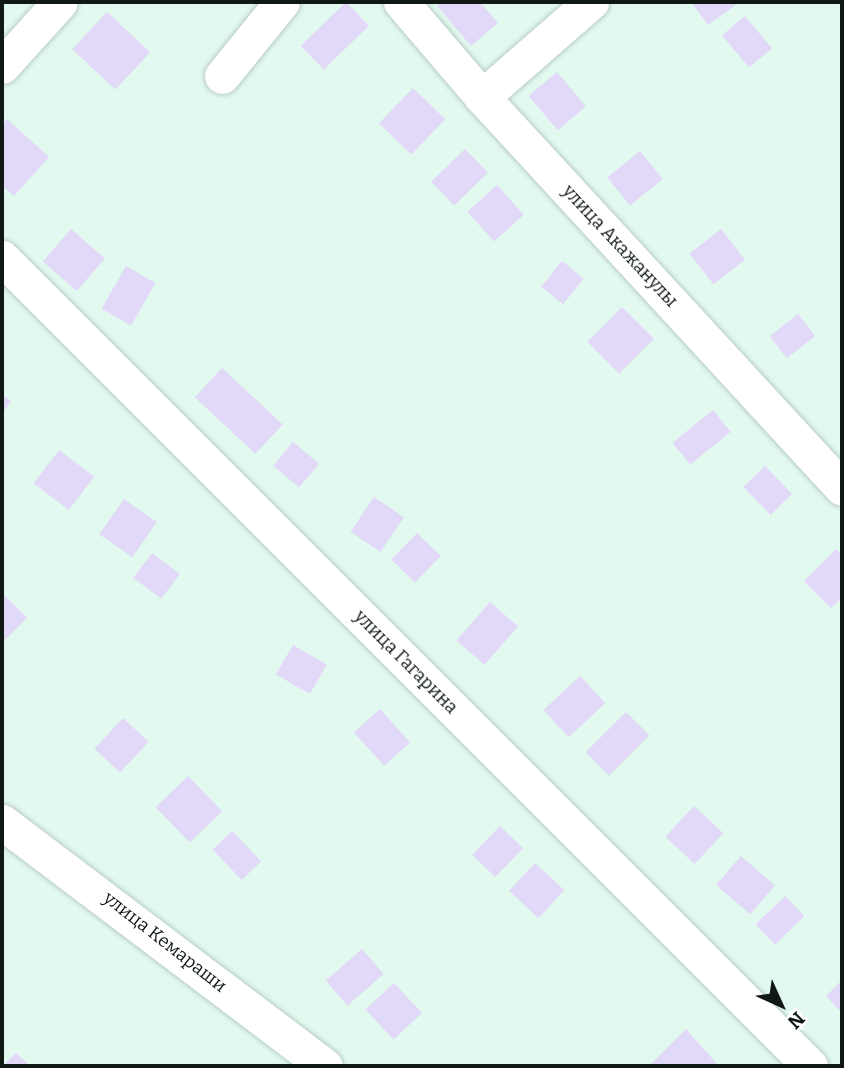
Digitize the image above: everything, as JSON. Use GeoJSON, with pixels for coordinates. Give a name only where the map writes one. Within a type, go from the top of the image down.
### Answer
{"type":"FeatureCollection","features":[{"type":"Feature","properties":{"kind":"street"},"geometry":{"type":"LineString","coordinates":[[2,66],[60,2]]}},
{"type":"Feature","properties":{"kind":"street"},"geometry":{"type":"LineString","coordinates":[[222,76],[282,2]]}},
{"type":"Feature","properties":{"kind":"street","name":"улица Акажанулы"},"geometry":{"type":"LineString","coordinates":[[401,2],[482,97],[842,488]]}},
{"type":"Feature","properties":{"kind":"street"},"geometry":{"type":"LineString","coordinates":[[482,97],[591,2]]}},
{"type":"Feature","properties":{"kind":"street","name":"улица Гагарина"},"geometry":{"type":"LineString","coordinates":[[2,258],[810,1066]]}},
{"type":"Feature","properties":{"kind":"street","name":"улица Кемараши"},"geometry":{"type":"LineString","coordinates":[[2,822],[326,1066]]}},
{"type":"Feature","properties":{"kind":"building"},"geometry":{"type":"Polygon","coordinates":[[[346,2],[369,26],[324,70],[301,46],[346,2]]]}},
{"type":"Feature","properties":{"kind":"building"},"geometry":{"type":"Polygon","coordinates":[[[442,2],[480,2],[498,23],[471,46],[437,6],[442,2]]]}},
{"type":"Feature","properties":{"kind":"building"},"geometry":{"type":"Polygon","coordinates":[[[691,2],[736,2],[737,4],[708,25],[691,2]]]}},
{"type":"Feature","properties":{"kind":"building"},"geometry":{"type":"Polygon","coordinates":[[[107,12],[150,52],[115,90],[72,49],[107,12]]]}},
{"type":"Feature","properties":{"kind":"building"},"geometry":{"type":"Polygon","coordinates":[[[745,16],[772,48],[749,67],[722,35],[745,16]]]}},
{"type":"Feature","properties":{"kind":"building"},"geometry":{"type":"Polygon","coordinates":[[[557,72],[586,106],[558,130],[529,96],[557,72]]]}},
{"type":"Feature","properties":{"kind":"building"},"geometry":{"type":"Polygon","coordinates":[[[413,88],[445,119],[411,155],[379,123],[413,88]]]}},
{"type":"Feature","properties":{"kind":"building"},"geometry":{"type":"Polygon","coordinates":[[[7,119],[49,157],[14,196],[2,186],[2,125],[7,119]]]}},
{"type":"Feature","properties":{"kind":"building"},"geometry":{"type":"Polygon","coordinates":[[[465,149],[488,173],[454,205],[431,182],[465,149]]]}},
{"type":"Feature","properties":{"kind":"building"},"geometry":{"type":"Polygon","coordinates":[[[640,151],[663,179],[630,205],[607,177],[640,151]]]}},
{"type":"Feature","properties":{"kind":"building"},"geometry":{"type":"Polygon","coordinates":[[[497,185],[524,215],[494,241],[467,212],[497,185]]]}},
{"type":"Feature","properties":{"kind":"building"},"geometry":{"type":"Polygon","coordinates":[[[71,229],[105,259],[77,291],[43,261],[71,229]]]}},
{"type":"Feature","properties":{"kind":"building"},"geometry":{"type":"Polygon","coordinates":[[[721,229],[745,260],[713,284],[689,254],[721,229]]]}},
{"type":"Feature","properties":{"kind":"building"},"geometry":{"type":"Polygon","coordinates":[[[562,261],[584,279],[563,304],[541,287],[562,261]]]}},
{"type":"Feature","properties":{"kind":"building"},"geometry":{"type":"Polygon","coordinates":[[[126,266],[155,283],[131,325],[102,308],[126,266]]]}},
{"type":"Feature","properties":{"kind":"building"},"geometry":{"type":"Polygon","coordinates":[[[622,307],[654,339],[619,373],[587,342],[622,307]]]}},
{"type":"Feature","properties":{"kind":"building"},"geometry":{"type":"Polygon","coordinates":[[[798,314],[815,336],[787,358],[770,336],[798,314]]]}},
{"type":"Feature","properties":{"kind":"building"},"geometry":{"type":"Polygon","coordinates":[[[222,368],[283,425],[255,454],[195,397],[222,368]]]}},
{"type":"Feature","properties":{"kind":"building"},"geometry":{"type":"Polygon","coordinates":[[[2,394],[11,401],[2,414],[2,394]]]}},
{"type":"Feature","properties":{"kind":"building"},"geometry":{"type":"Polygon","coordinates":[[[713,410],[731,432],[690,464],[673,443],[713,410]]]}},
{"type":"Feature","properties":{"kind":"building"},"geometry":{"type":"Polygon","coordinates":[[[293,442],[319,464],[299,488],[273,466],[293,442]]]}},
{"type":"Feature","properties":{"kind":"building"},"geometry":{"type":"Polygon","coordinates":[[[59,450],[94,476],[69,510],[34,484],[59,450]]]}},
{"type":"Feature","properties":{"kind":"building"},"geometry":{"type":"Polygon","coordinates":[[[765,466],[792,494],[771,515],[743,487],[765,466]]]}},
{"type":"Feature","properties":{"kind":"building"},"geometry":{"type":"Polygon","coordinates":[[[374,497],[404,517],[380,552],[351,532],[374,497]]]}},
{"type":"Feature","properties":{"kind":"building"},"geometry":{"type":"Polygon","coordinates":[[[124,499],[157,522],[132,557],[99,534],[124,499]]]}},
{"type":"Feature","properties":{"kind":"building"},"geometry":{"type":"Polygon","coordinates":[[[417,533],[441,556],[415,583],[391,560],[417,533]]]}},
{"type":"Feature","properties":{"kind":"building"},"geometry":{"type":"Polygon","coordinates":[[[836,549],[842,555],[842,598],[831,608],[804,581],[836,549]]]}},
{"type":"Feature","properties":{"kind":"building"},"geometry":{"type":"Polygon","coordinates":[[[152,553],[180,574],[161,599],[133,578],[152,553]]]}},
{"type":"Feature","properties":{"kind":"building"},"geometry":{"type":"Polygon","coordinates":[[[2,593],[27,618],[2,643],[2,593]]]}},
{"type":"Feature","properties":{"kind":"building"},"geometry":{"type":"Polygon","coordinates":[[[490,602],[518,626],[484,665],[457,640],[490,602]]]}},
{"type":"Feature","properties":{"kind":"building"},"geometry":{"type":"Polygon","coordinates":[[[293,645],[327,664],[310,694],[276,674],[293,645]]]}},
{"type":"Feature","properties":{"kind":"building"},"geometry":{"type":"Polygon","coordinates":[[[580,676],[605,703],[569,737],[543,710],[580,676]]]}},
{"type":"Feature","properties":{"kind":"building"},"geometry":{"type":"Polygon","coordinates":[[[380,709],[410,742],[384,766],[354,732],[380,709]]]}},
{"type":"Feature","properties":{"kind":"building"},"geometry":{"type":"Polygon","coordinates":[[[626,712],[649,735],[609,776],[586,752],[626,712]]]}},
{"type":"Feature","properties":{"kind":"building"},"geometry":{"type":"Polygon","coordinates":[[[123,718],[149,742],[120,773],[94,749],[123,718]]]}},
{"type":"Feature","properties":{"kind":"building"},"geometry":{"type":"Polygon","coordinates":[[[188,776],[222,811],[190,843],[156,807],[188,776]]]}},
{"type":"Feature","properties":{"kind":"building"},"geometry":{"type":"Polygon","coordinates":[[[694,806],[723,833],[695,864],[665,837],[694,806]]]}},
{"type":"Feature","properties":{"kind":"building"},"geometry":{"type":"Polygon","coordinates":[[[500,826],[523,848],[495,877],[472,855],[500,826]]]}},
{"type":"Feature","properties":{"kind":"building"},"geometry":{"type":"Polygon","coordinates":[[[232,831],[261,861],[242,880],[213,850],[232,831]]]}},
{"type":"Feature","properties":{"kind":"building"},"geometry":{"type":"Polygon","coordinates":[[[741,856],[775,886],[750,914],[716,885],[741,856]]]}},
{"type":"Feature","properties":{"kind":"building"},"geometry":{"type":"Polygon","coordinates":[[[535,863],[564,890],[538,918],[509,891],[535,863]]]}},
{"type":"Feature","properties":{"kind":"building"},"geometry":{"type":"Polygon","coordinates":[[[785,896],[804,916],[775,945],[756,924],[785,896]]]}},
{"type":"Feature","properties":{"kind":"building"},"geometry":{"type":"Polygon","coordinates":[[[362,949],[384,974],[347,1005],[326,980],[362,949]]]}},
{"type":"Feature","properties":{"kind":"building"},"geometry":{"type":"Polygon","coordinates":[[[842,980],[842,1013],[826,996],[842,980]]]}},
{"type":"Feature","properties":{"kind":"building"},"geometry":{"type":"Polygon","coordinates":[[[394,983],[422,1013],[393,1040],[365,1010],[394,983]]]}},
{"type":"Feature","properties":{"kind":"building"},"geometry":{"type":"Polygon","coordinates":[[[686,1029],[719,1066],[649,1066],[686,1029]]]}},
{"type":"Feature","properties":{"kind":"building"},"geometry":{"type":"Polygon","coordinates":[[[16,1053],[30,1066],[3,1066],[16,1053]]]}}]}
